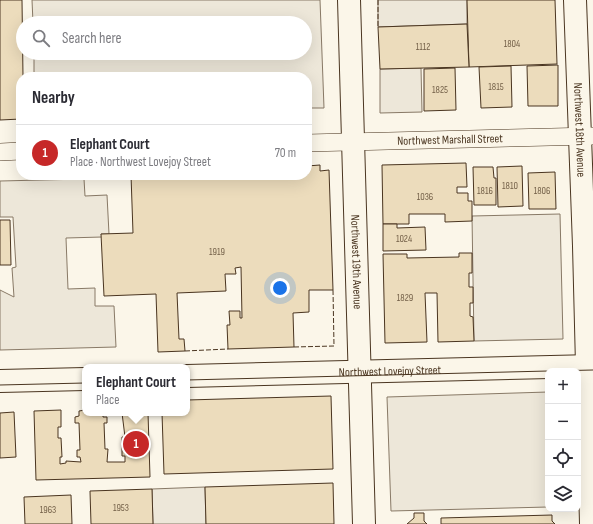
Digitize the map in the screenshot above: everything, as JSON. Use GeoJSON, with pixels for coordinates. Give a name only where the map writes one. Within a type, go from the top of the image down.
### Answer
{"type":"FeatureCollection","features":[{"type":"Feature","properties":{"kind":"street","name":"Northwest 19th Avenue"},"geometry":{"type":"LineString","coordinates":[[350,0],[364,524]]}},
{"type":"Feature","properties":{"kind":"street","name":"Northwest 18th Avenue"},"geometry":{"type":"LineString","coordinates":[[576,0],[587,136],[591,524]]}},
{"type":"Feature","properties":{"kind":"street","name":"Northwest Marshall Street"},"geometry":{"type":"LineString","coordinates":[[312,143],[587,136]]}},
{"type":"Feature","properties":{"kind":"street"},"geometry":{"type":"LineString","coordinates":[[0,152],[16,151]]}},
{"type":"Feature","properties":{"kind":"street","name":"Northwest Lovejoy Street"},"geometry":{"type":"LineString","coordinates":[[190,376],[590,366]]}},
{"type":"Feature","properties":{"kind":"street"},"geometry":{"type":"LineString","coordinates":[[0,381],[82,379]]}},
{"type":"Feature","properties":{"kind":"shaded area"},"geometry":{"type":"Polygon","coordinates":[[[32,0],[320,0],[324,108],[312,108],[312,72],[34,72],[34,60],[312,60],[312,16],[33,16],[32,0]]]}},
{"type":"Feature","properties":{"kind":"shaded area"},"geometry":{"type":"Polygon","coordinates":[[[378,0],[467,0],[467,24],[378,27],[378,0]]]}},
{"type":"Feature","properties":{"kind":"shaded area"},"geometry":{"type":"Polygon","coordinates":[[[421,68],[422,112],[380,113],[380,69],[421,68]]]}},
{"type":"Feature","properties":{"kind":"shaded area"},"geometry":{"type":"Polygon","coordinates":[[[84,180],[85,196],[107,195],[109,234],[101,234],[102,237],[66,238],[68,289],[95,288],[95,306],[114,306],[116,347],[0,350],[0,290],[14,297],[12,268],[16,267],[13,217],[0,217],[0,181],[84,180]]]}},
{"type":"Feature","properties":{"kind":"shaded area"},"geometry":{"type":"Polygon","coordinates":[[[560,214],[563,339],[474,341],[472,216],[560,214]]]}},
{"type":"Feature","properties":{"kind":"shaded area"},"geometry":{"type":"Polygon","coordinates":[[[545,392],[545,507],[391,511],[387,397],[545,392]]]}},
{"type":"Feature","properties":{"kind":"shaded area"},"geometry":{"type":"Polygon","coordinates":[[[205,487],[206,524],[153,524],[152,489],[205,487]]]}},
{"type":"Feature","properties":{"kind":"building"},"geometry":{"type":"Polygon","coordinates":[[[0,0],[22,0],[22,16],[16,16],[16,60],[23,60],[23,72],[16,72],[16,119],[0,120],[0,0]]]}},
{"type":"Feature","properties":{"kind":"building"},"geometry":{"type":"Polygon","coordinates":[[[467,0],[555,0],[557,64],[469,67],[467,0]]]}},
{"type":"Feature","properties":{"kind":"building"},"geometry":{"type":"Polygon","coordinates":[[[467,24],[469,67],[380,69],[378,27],[467,24]]]}},
{"type":"Feature","properties":{"kind":"building"},"geometry":{"type":"Polygon","coordinates":[[[558,65],[558,106],[528,106],[527,66],[558,65]]]}},
{"type":"Feature","properties":{"kind":"building"},"geometry":{"type":"Polygon","coordinates":[[[511,66],[512,107],[481,108],[479,67],[511,66]]]}},
{"type":"Feature","properties":{"kind":"building"},"geometry":{"type":"Polygon","coordinates":[[[455,68],[456,110],[424,111],[424,69],[455,68]]]}},
{"type":"Feature","properties":{"kind":"building"},"geometry":{"type":"Polygon","coordinates":[[[466,163],[467,187],[457,187],[457,193],[468,193],[468,201],[472,201],[472,221],[445,222],[445,214],[409,214],[409,224],[383,224],[382,165],[466,163]]]}},
{"type":"Feature","properties":{"kind":"building"},"geometry":{"type":"Polygon","coordinates":[[[320,165],[320,171],[329,170],[333,290],[309,290],[309,312],[293,313],[294,347],[228,349],[227,325],[230,325],[229,311],[240,311],[240,318],[242,318],[241,267],[235,268],[236,274],[225,274],[226,291],[177,293],[179,339],[184,339],[185,351],[158,352],[156,294],[104,296],[101,234],[133,233],[131,180],[312,180],[312,166],[320,165]]]}},
{"type":"Feature","properties":{"kind":"building"},"geometry":{"type":"Polygon","coordinates":[[[522,166],[523,206],[498,207],[497,167],[522,166]]]}},
{"type":"Feature","properties":{"kind":"building"},"geometry":{"type":"Polygon","coordinates":[[[473,167],[493,167],[494,178],[496,178],[496,205],[474,205],[473,167]]]}},
{"type":"Feature","properties":{"kind":"building"},"geometry":{"type":"Polygon","coordinates":[[[555,172],[556,209],[529,209],[528,173],[555,172]]]}},
{"type":"Feature","properties":{"kind":"building"},"geometry":{"type":"Polygon","coordinates":[[[0,220],[10,220],[11,265],[0,265],[0,220]]]}},
{"type":"Feature","properties":{"kind":"building"},"geometry":{"type":"Polygon","coordinates":[[[383,224],[397,224],[397,228],[425,227],[426,250],[383,251],[383,224]]]}},
{"type":"Feature","properties":{"kind":"building"},"geometry":{"type":"Polygon","coordinates":[[[459,253],[472,253],[472,273],[469,273],[469,287],[473,287],[473,303],[470,303],[470,316],[473,317],[474,341],[438,342],[437,293],[425,293],[427,342],[385,343],[383,254],[407,254],[407,258],[459,257],[459,253]]]}},
{"type":"Feature","properties":{"kind":"building"},"geometry":{"type":"Polygon","coordinates":[[[331,396],[333,469],[164,474],[162,416],[190,416],[190,400],[331,396]]]}},
{"type":"Feature","properties":{"kind":"building"},"geometry":{"type":"Polygon","coordinates":[[[61,410],[61,427],[58,427],[58,438],[61,438],[62,457],[60,457],[60,464],[66,463],[66,461],[81,462],[80,457],[77,457],[77,450],[80,450],[79,423],[75,423],[75,417],[79,416],[79,411],[82,410],[82,416],[107,417],[107,423],[104,423],[105,449],[108,449],[107,462],[125,462],[125,456],[122,456],[122,437],[125,437],[122,416],[148,416],[150,477],[36,480],[34,411],[61,410]]]}},
{"type":"Feature","properties":{"kind":"building"},"geometry":{"type":"Polygon","coordinates":[[[14,412],[16,457],[0,458],[0,413],[14,412]]]}},
{"type":"Feature","properties":{"kind":"building"},"geometry":{"type":"Polygon","coordinates":[[[333,483],[334,524],[206,524],[205,487],[333,483]]]}},
{"type":"Feature","properties":{"kind":"building"},"geometry":{"type":"Polygon","coordinates":[[[152,489],[153,524],[91,524],[90,491],[152,489]]]}},
{"type":"Feature","properties":{"kind":"building"},"geometry":{"type":"Polygon","coordinates":[[[71,495],[72,524],[25,524],[24,497],[71,495]]]}},
{"type":"Feature","properties":{"kind":"building"},"geometry":{"type":"Polygon","coordinates":[[[414,513],[424,513],[424,521],[427,524],[407,524],[414,518],[414,513]]]}},
{"type":"Feature","properties":{"kind":"building"},"geometry":{"type":"Polygon","coordinates":[[[552,515],[552,521],[555,524],[441,524],[441,518],[552,515]]]}},
{"type":"Feature","properties":{"kind":"tram line"},"geometry":{"type":"LineString","coordinates":[[581,370],[593,370]]}},
{"type":"Feature","properties":{"kind":"tram line"},"geometry":{"type":"LineString","coordinates":[[190,380],[545,371]]}},
{"type":"Feature","properties":{"kind":"tram line"},"geometry":{"type":"LineString","coordinates":[[0,385],[82,383]]}},
{"type":"Feature","properties":{"kind":"fence"},"geometry":{"type":"LineString","coordinates":[[378,0],[378,27]]}},
{"type":"Feature","properties":{"kind":"fence"},"geometry":{"type":"LineString","coordinates":[[294,347],[334,346],[333,290]]}},
{"type":"Feature","properties":{"kind":"fence"},"geometry":{"type":"LineString","coordinates":[[185,351],[228,349]]}},
{"type":"Feature","properties":{"kind":"place","name":"Elephant Court"},"geometry":{"type":"Point","coordinates":[136,444]}}]}
